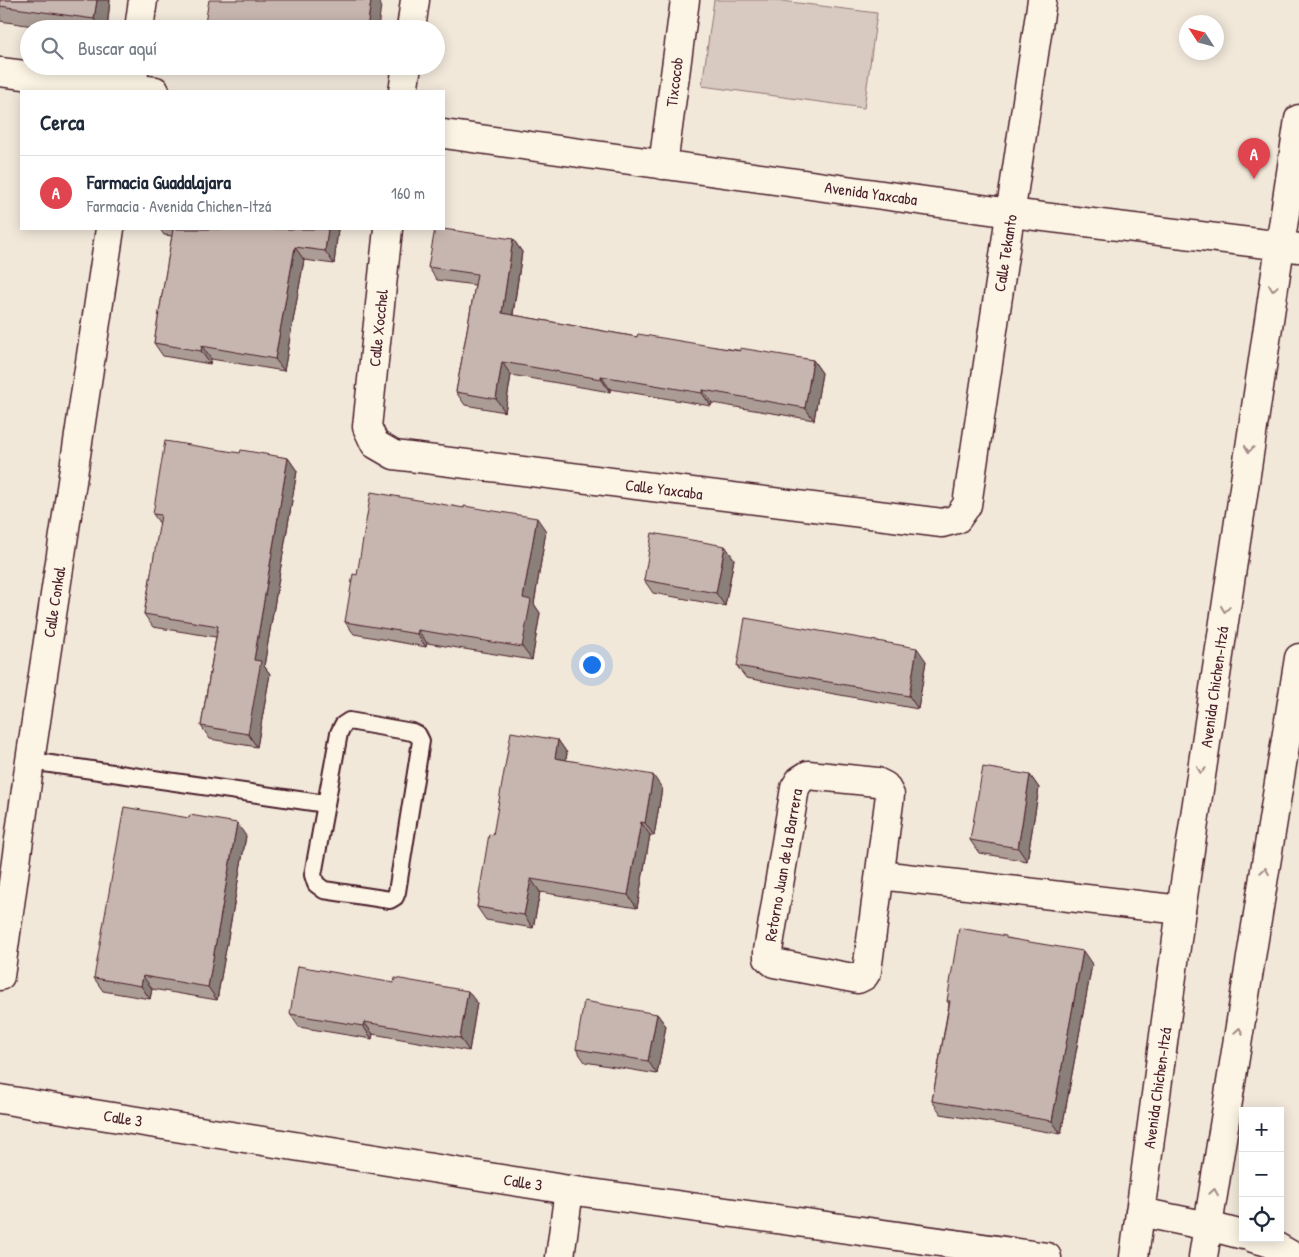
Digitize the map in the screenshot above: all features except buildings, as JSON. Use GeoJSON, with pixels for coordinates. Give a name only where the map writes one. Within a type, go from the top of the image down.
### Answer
{"type":"FeatureCollection","features":[{"type":"Feature","properties":{"kind":"street"},"geometry":{"type":"LineString","coordinates":[[141,20],[143,0]]}},
{"type":"Feature","properties":{"kind":"street"},"geometry":{"type":"LineString","coordinates":[[412,20],[414,0]]}},
{"type":"Feature","properties":{"kind":"street","name":"Tixcocob"},"geometry":{"type":"LineString","coordinates":[[663,165],[685,0]]}},
{"type":"Feature","properties":{"kind":"street","name":"Calle Tekanto"},"geometry":{"type":"LineString","coordinates":[[967,505],[1042,0]]}},
{"type":"Feature","properties":{"kind":"street"},"geometry":{"type":"LineString","coordinates":[[0,72],[20,74]]}},
{"type":"Feature","properties":{"kind":"street"},"geometry":{"type":"LineString","coordinates":[[34,75],[138,84]]}},
{"type":"Feature","properties":{"kind":"street"},"geometry":{"type":"LineString","coordinates":[[404,90],[405,75]]}},
{"type":"Feature","properties":{"kind":"street","name":"Avenida Chichen-Itzá"},"geometry":{"type":"LineString","coordinates":[[1134,1257],[1180,910],[1289,247],[1299,119]]}},
{"type":"Feature","properties":{"kind":"street","name":"Avenida Yaxcaba"},"geometry":{"type":"LineString","coordinates":[[445,134],[1011,213],[1289,247]]}},
{"type":"Feature","properties":{"kind":"street","name":"Calle Conkal"},"geometry":{"type":"LineString","coordinates":[[0,976],[30,761],[110,230]]}},
{"type":"Feature","properties":{"kind":"street","name":"Calle Xocchel"},"geometry":{"type":"LineString","coordinates":[[367,427],[388,230]]}},
{"type":"Feature","properties":{"kind":"street","name":"Calle Yaxcaba"},"geometry":{"type":"LineString","coordinates":[[367,427],[374,444],[394,455],[942,523],[957,519],[967,505]]}},
{"type":"Feature","properties":{"kind":"street"},"geometry":{"type":"LineString","coordinates":[[1203,1257],[1299,658]]}},
{"type":"Feature","properties":{"kind":"street","name":"Retorno Juan de la Barrera"},"geometry":{"type":"LineString","coordinates":[[808,775],[877,782],[886,786],[890,795],[880,875],[867,971],[864,976],[858,978],[774,963],[768,958],[795,788],[800,780],[808,775]]}},
{"type":"Feature","properties":{"kind":"street"},"geometry":{"type":"LineString","coordinates":[[880,875],[1180,910]]}},
{"type":"Feature","properties":{"kind":"street","name":"Calle 3"},"geometry":{"type":"LineString","coordinates":[[0,1099],[569,1190],[1047,1257]]}},
{"type":"Feature","properties":{"kind":"street"},"geometry":{"type":"LineString","coordinates":[[560,1257],[569,1190]]}},
{"type":"Feature","properties":{"kind":"street"},"geometry":{"type":"LineString","coordinates":[[1140,1212],[1208,1226],[1239,1235]]}},
{"type":"Feature","properties":{"kind":"street"},"geometry":{"type":"LineString","coordinates":[[1268,1242],[1294,1257]]}},
{"type":"Feature","properties":{"kind":"lane"},"geometry":{"type":"LineString","coordinates":[[349,721],[412,732],[418,735],[421,741],[395,897],[390,900],[324,890],[316,884],[313,875],[326,804],[338,733],[343,725],[349,721]]}},
{"type":"Feature","properties":{"kind":"lane"},"geometry":{"type":"LineString","coordinates":[[30,761],[326,804]]}},
{"type":"Feature","properties":{"kind":"shaded area"},"geometry":{"type":"Polygon","coordinates":[[[714,0],[774,0],[877,13],[864,108],[702,86],[714,0]]]}},
{"type":"Feature","properties":{"kind":"place","name":"Farmacia Guadalajara"},"geometry":{"type":"Point","coordinates":[1254,179]}}]}
